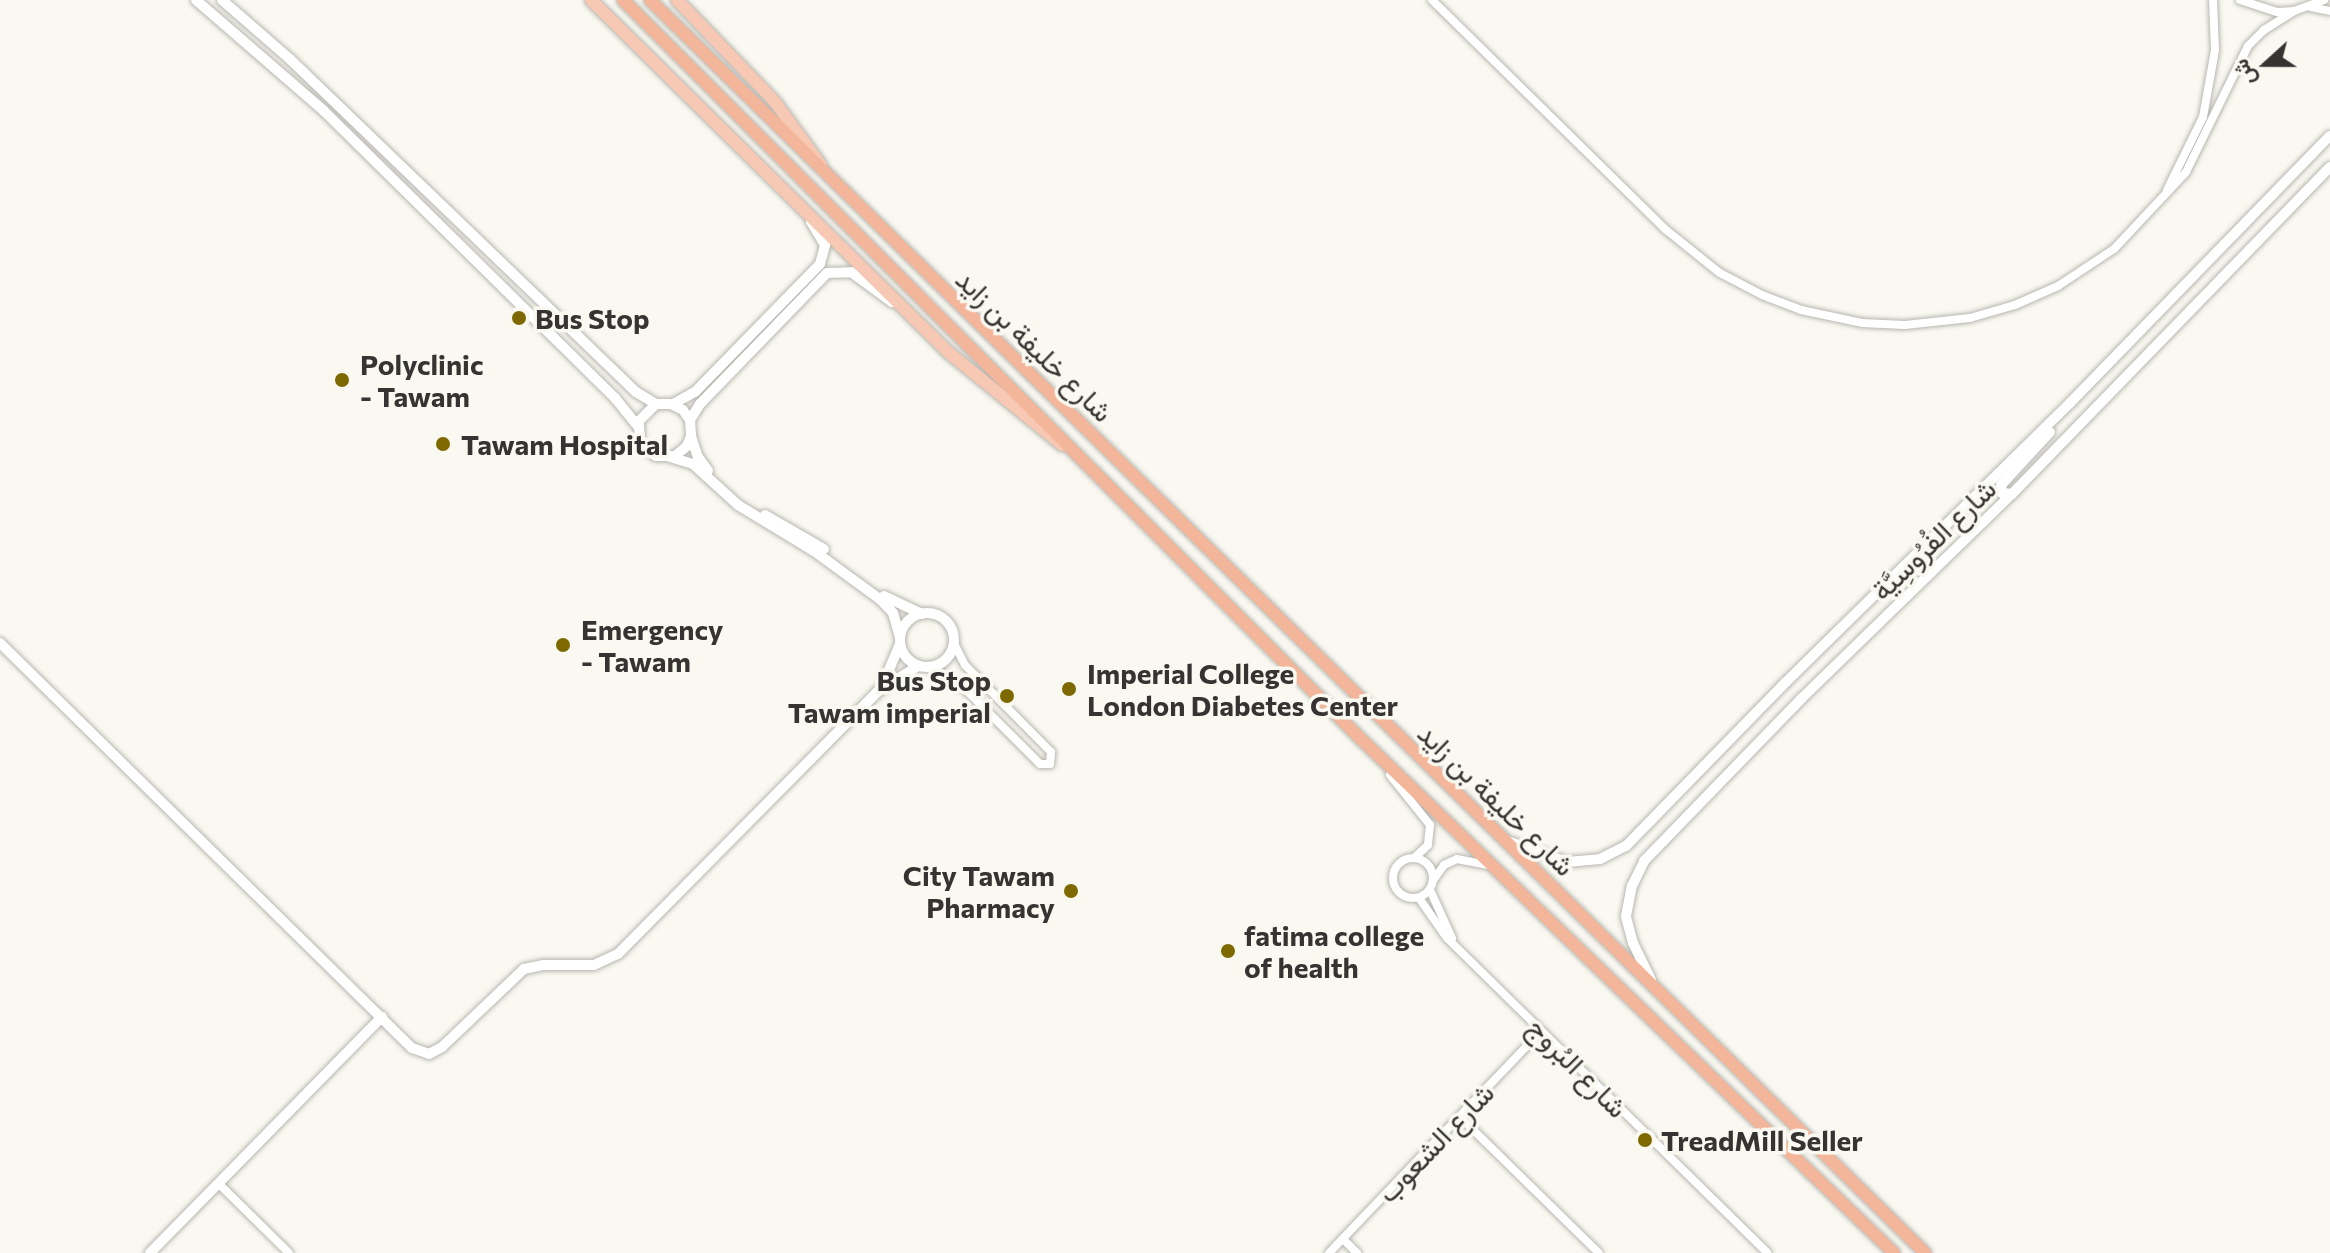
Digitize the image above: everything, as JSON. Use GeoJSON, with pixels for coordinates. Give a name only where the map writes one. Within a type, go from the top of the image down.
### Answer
{"type":"FeatureCollection","features":[{"type":"Feature","properties":{"kind":"highway","name":"شارع خليفة بن زايد"},"geometry":{"type":"LineString","coordinates":[[623,0],[1362,740],[1894,1253]]}},
{"type":"Feature","properties":{"kind":"highway","name":"شارع خليفة بن زايد"},"geometry":{"type":"LineString","coordinates":[[650,0],[1925,1253]]}},
{"type":"Feature","properties":{"kind":"main road","name":"شارع خليفة بن زايد"},"geometry":{"type":"LineString","coordinates":[[591,0],[902,307],[991,389],[1080,458]]}},
{"type":"Feature","properties":{"kind":"main road","name":"شارع خليفة بن زايد"},"geometry":{"type":"LineString","coordinates":[[677,0],[775,102],[829,177]]}},
{"type":"Feature","properties":{"kind":"street"},"geometry":{"type":"LineString","coordinates":[[196,0],[324,111],[615,398],[638,426]]}},
{"type":"Feature","properties":{"kind":"street"},"geometry":{"type":"LineString","coordinates":[[222,0],[291,60],[636,392],[656,404],[677,404],[695,392],[820,264],[825,250],[823,240],[805,210]]}},
{"type":"Feature","properties":{"kind":"street"},"geometry":{"type":"LineString","coordinates":[[1432,0],[1683,245],[1740,284],[1824,316],[1871,324],[1922,325],[1970,318],[2015,305],[2058,286],[2099,261],[2128,237],[2197,154],[2242,54],[2264,30],[2294,11]]}},
{"type":"Feature","properties":{"kind":"street"},"geometry":{"type":"LineString","coordinates":[[2166,195],[2203,117],[2214,64],[2213,0]]}},
{"type":"Feature","properties":{"kind":"street"},"geometry":{"type":"LineString","coordinates":[[2240,0],[2261,9],[2294,11],[2324,0]]}},
{"type":"Feature","properties":{"kind":"street"},"geometry":{"type":"LineString","coordinates":[[2311,7],[2330,11]]}},
{"type":"Feature","properties":{"kind":"street","name":"شارع الفُرُوسِيَّة"},"geometry":{"type":"LineString","coordinates":[[1503,839],[1567,862],[1600,859],[1626,846],[1786,682],[2069,404],[2330,136]]}},
{"type":"Feature","properties":{"kind":"street","name":"شارع الفُرُوسِيَّة"},"geometry":{"type":"LineString","coordinates":[[1653,985],[1633,943],[1626,916],[1632,886],[1644,861],[1801,699],[2012,494],[2330,167]]}},
{"type":"Feature","properties":{"kind":"street"},"geometry":{"type":"LineString","coordinates":[[458,243],[469,239],[499,259]]}},
{"type":"Feature","properties":{"kind":"street"},"geometry":{"type":"LineString","coordinates":[[690,420],[700,404],[827,273],[851,272],[902,307]]}},
{"type":"Feature","properties":{"kind":"street"},"geometry":{"type":"LineString","coordinates":[[656,404],[644,412],[638,426],[639,439],[645,450],[656,456],[693,464],[738,505],[814,551],[881,600],[893,613],[908,659],[918,666],[932,667],[965,689],[1040,764],[1050,764],[1053,758],[1051,752],[965,665],[954,643],[952,630],[944,620],[922,614],[883,596],[819,546],[731,492],[702,463],[691,436],[690,420],[683,410],[671,404]]}},
{"type":"Feature","properties":{"kind":"street"},"geometry":{"type":"LineString","coordinates":[[2012,494],[2002,493],[2001,485],[2054,428],[2069,404]]}},
{"type":"Feature","properties":{"kind":"street"},"geometry":{"type":"LineString","coordinates":[[670,457],[684,450],[691,436]]}},
{"type":"Feature","properties":{"kind":"street"},"geometry":{"type":"LineString","coordinates":[[0,643],[412,1048],[423,1053],[434,1052],[524,969],[543,965],[594,965],[613,958],[877,692],[889,674],[907,622],[922,614]]}},
{"type":"Feature","properties":{"kind":"street"},"geometry":{"type":"LineString","coordinates":[[932,667],[947,658],[954,643]]}},
{"type":"Feature","properties":{"kind":"street"},"geometry":{"type":"LineString","coordinates":[[877,692],[918,666]]}},
{"type":"Feature","properties":{"kind":"street"},"geometry":{"type":"LineString","coordinates":[[1362,740],[1429,820],[1431,834],[1428,845],[1414,858],[1396,867],[1393,881],[1400,894],[1419,898],[1430,890],[1444,865],[1457,859],[1494,867]]}},
{"type":"Feature","properties":{"kind":"street"},"geometry":{"type":"LineString","coordinates":[[1414,858],[1428,864],[1434,879]]}},
{"type":"Feature","properties":{"kind":"street","name":"شارع البُروج"},"geometry":{"type":"LineString","coordinates":[[1430,890],[1441,921],[1459,948]]}},
{"type":"Feature","properties":{"kind":"street","name":"شارع البُروج"},"geometry":{"type":"LineString","coordinates":[[1419,898],[1435,926],[1767,1253]]}},
{"type":"Feature","properties":{"kind":"street"},"geometry":{"type":"LineString","coordinates":[[150,1253],[382,1017]]}},
{"type":"Feature","properties":{"kind":"street","name":"شارع الشعوب"},"geometry":{"type":"LineString","coordinates":[[1329,1253],[1541,1031]]}},
{"type":"Feature","properties":{"kind":"street"},"geometry":{"type":"LineString","coordinates":[[1460,1117],[1599,1253]]}},
{"type":"Feature","properties":{"kind":"street"},"geometry":{"type":"LineString","coordinates":[[219,1184],[289,1253]]}},
{"type":"Feature","properties":{"kind":"street"},"geometry":{"type":"LineString","coordinates":[[1343,1239],[1357,1253]]}},
{"type":"Feature","properties":{"kind":"place","name":"Bus Stop"},"geometry":{"type":"Point","coordinates":[519,318]}},
{"type":"Feature","properties":{"kind":"place","name":"Polyclinic - Tawam"},"geometry":{"type":"Point","coordinates":[342,380]}},
{"type":"Feature","properties":{"kind":"place","name":"Tawam Hospital"},"geometry":{"type":"Point","coordinates":[443,444]}},
{"type":"Feature","properties":{"kind":"place","name":"Emergency - Tawam"},"geometry":{"type":"Point","coordinates":[563,645]}},
{"type":"Feature","properties":{"kind":"place","name":"Imperial College London Diabetes Center"},"geometry":{"type":"Point","coordinates":[1069,689]}},
{"type":"Feature","properties":{"kind":"place","name":"Bus Stop Tawam imperial"},"geometry":{"type":"Point","coordinates":[1007,696]}},
{"type":"Feature","properties":{"kind":"place","name":"City Tawam Pharmacy"},"geometry":{"type":"Point","coordinates":[1071,891]}},
{"type":"Feature","properties":{"kind":"place","name":"fatima college of health"},"geometry":{"type":"Point","coordinates":[1228,951]}},
{"type":"Feature","properties":{"kind":"place","name":"TreadMill Seller"},"geometry":{"type":"Point","coordinates":[1645,1140]}}]}
